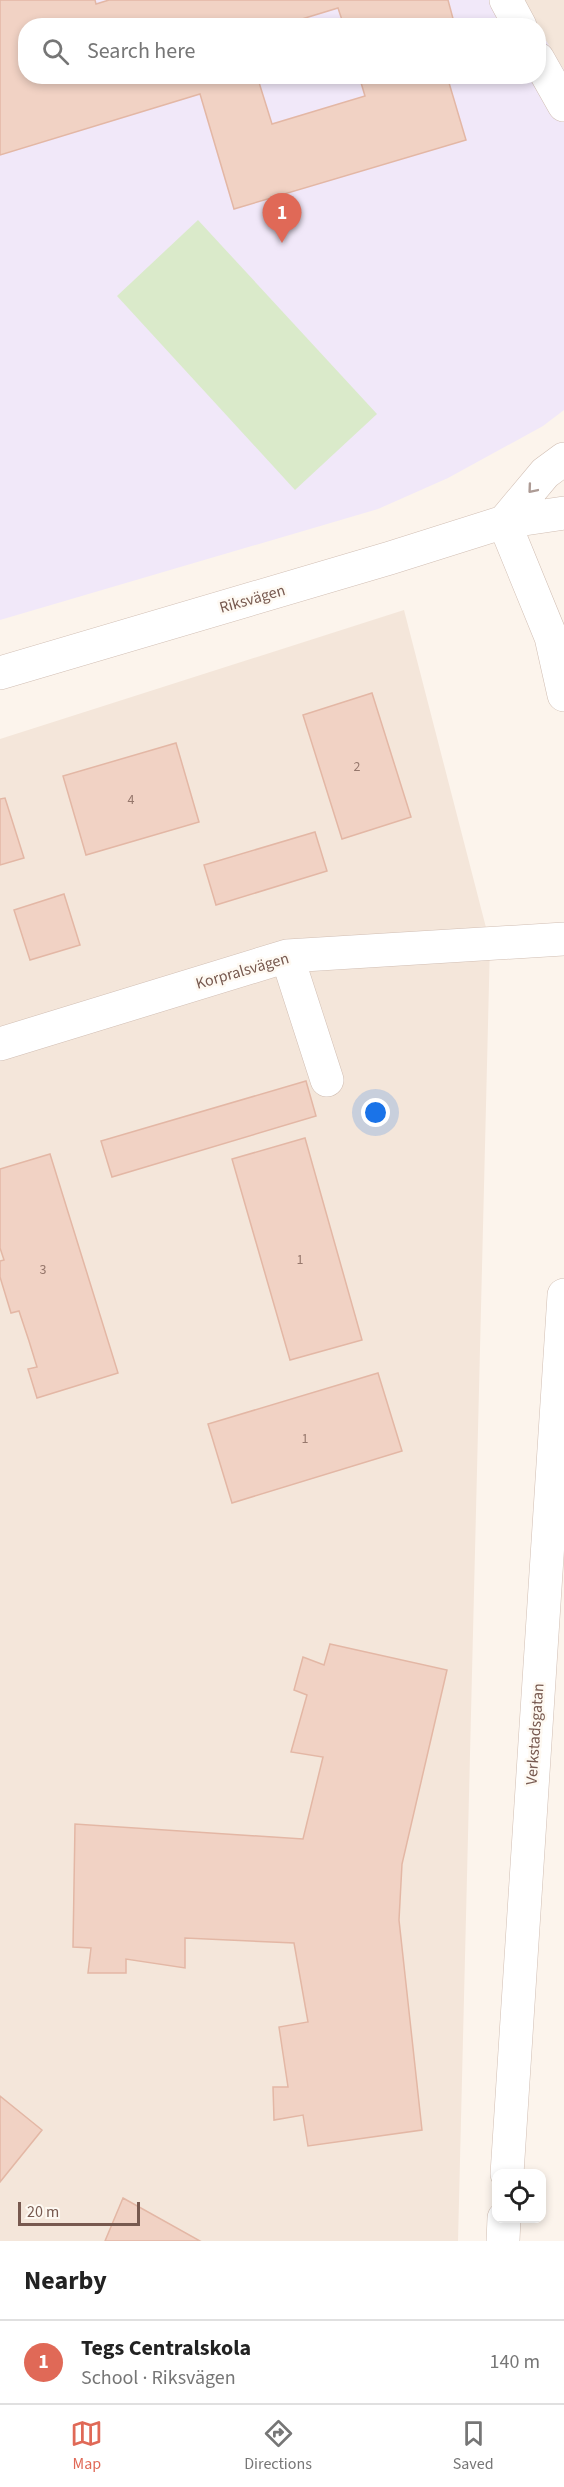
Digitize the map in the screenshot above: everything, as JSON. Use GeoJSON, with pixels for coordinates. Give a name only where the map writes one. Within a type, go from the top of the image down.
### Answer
{"type":"FeatureCollection","features":[{"type":"Feature","properties":{"kind":"street"},"geometry":{"type":"LineString","coordinates":[[506,0],[516,18]]}},
{"type":"Feature","properties":{"kind":"street"},"geometry":{"type":"LineString","coordinates":[[546,73],[564,105]]}},
{"type":"Feature","properties":{"kind":"street"},"geometry":{"type":"LineString","coordinates":[[564,459],[545,473],[504,522],[551,638],[564,695]]}},
{"type":"Feature","properties":{"kind":"street","name":"Riksvägen"},"geometry":{"type":"LineString","coordinates":[[0,673],[504,522],[564,513]]}},
{"type":"Feature","properties":{"kind":"street","name":"Korpralsvägen"},"geometry":{"type":"LineString","coordinates":[[0,1044],[287,956],[564,939]]}},
{"type":"Feature","properties":{"kind":"street"},"geometry":{"type":"LineString","coordinates":[[287,956],[327,1080]]}},
{"type":"Feature","properties":{"kind":"street","name":"Verkstadsgatan"},"geometry":{"type":"LineString","coordinates":[[507,2169],[564,1295]]}},
{"type":"Feature","properties":{"kind":"street"},"geometry":{"type":"LineString","coordinates":[[503,2241],[504,2223]]}},
{"type":"Feature","properties":{"kind":"shaded area"},"geometry":{"type":"Polygon","coordinates":[[[0,0],[520,0],[532,18],[18,18],[18,84],[546,84],[546,40],[564,70],[564,410],[543,426],[448,478],[378,509],[0,620],[0,0]]]}},
{"type":"Feature","properties":{"kind":"shaded area"},"geometry":{"type":"Polygon","coordinates":[[[520,0],[564,0],[564,70],[546,40],[546,18],[532,18],[520,0]]]}},
{"type":"Feature","properties":{"kind":"shaded area"},"geometry":{"type":"Polygon","coordinates":[[[404,610],[490,943],[458,2241],[0,2241],[0,739],[404,610]]]}},
{"type":"Feature","properties":{"kind":"green space"},"geometry":{"type":"Polygon","coordinates":[[[198,220],[377,414],[295,490],[117,296],[198,220]]]}},
{"type":"Feature","properties":{"kind":"building"},"geometry":{"type":"Polygon","coordinates":[[[0,0],[95,0],[96,4],[109,0],[448,0],[453,18],[341,18],[338,8],[305,18],[18,18],[18,84],[260,84],[272,124],[365,96],[361,84],[449,84],[466,140],[234,209],[200,94],[0,155],[0,0]]]}},
{"type":"Feature","properties":{"kind":"building"},"geometry":{"type":"Polygon","coordinates":[[[372,693],[411,817],[342,839],[303,715],[372,693]]]}},
{"type":"Feature","properties":{"kind":"building"},"geometry":{"type":"Polygon","coordinates":[[[176,743],[199,822],[86,855],[63,776],[176,743]]]}},
{"type":"Feature","properties":{"kind":"building"},"geometry":{"type":"Polygon","coordinates":[[[5,798],[24,858],[0,865],[0,799],[5,798]]]}},
{"type":"Feature","properties":{"kind":"building"},"geometry":{"type":"Polygon","coordinates":[[[315,832],[327,871],[216,905],[204,865],[315,832]]]}},
{"type":"Feature","properties":{"kind":"building"},"geometry":{"type":"Polygon","coordinates":[[[64,894],[80,945],[30,960],[14,910],[64,894]]]}},
{"type":"Feature","properties":{"kind":"building"},"geometry":{"type":"Polygon","coordinates":[[[306,1081],[316,1116],[112,1177],[101,1141],[306,1081]]]}},
{"type":"Feature","properties":{"kind":"building"},"geometry":{"type":"Polygon","coordinates":[[[305,1138],[362,1340],[290,1360],[232,1159],[305,1138]]]}},
{"type":"Feature","properties":{"kind":"building"},"geometry":{"type":"Polygon","coordinates":[[[50,1154],[118,1373],[37,1398],[28,1369],[37,1367],[19,1311],[11,1313],[0,1277],[0,1261],[4,1260],[0,1248],[0,1169],[50,1154]]]}},
{"type":"Feature","properties":{"kind":"building"},"geometry":{"type":"Polygon","coordinates":[[[378,1373],[402,1451],[232,1503],[208,1424],[378,1373]]]}},
{"type":"Feature","properties":{"kind":"building"},"geometry":{"type":"Polygon","coordinates":[[[330,1644],[447,1670],[402,1864],[399,1920],[422,2130],[308,2146],[303,2115],[274,2120],[273,2087],[288,2087],[279,2027],[308,2022],[294,1943],[185,1938],[185,1968],[126,1959],[126,1973],[88,1973],[91,1948],[73,1947],[75,1824],[303,1839],[323,1757],[291,1752],[307,1695],[294,1690],[303,1657],[324,1665],[330,1644]]]}},
{"type":"Feature","properties":{"kind":"building"},"geometry":{"type":"Polygon","coordinates":[[[0,2096],[42,2130],[0,2182],[0,2096]]]}},
{"type":"Feature","properties":{"kind":"building"},"geometry":{"type":"Polygon","coordinates":[[[123,2198],[200,2241],[105,2241],[123,2198]]]}},
{"type":"Feature","properties":{"kind":"place","name":"Tegs Centralskola"},"geometry":{"type":"Point","coordinates":[282,243]}}]}
